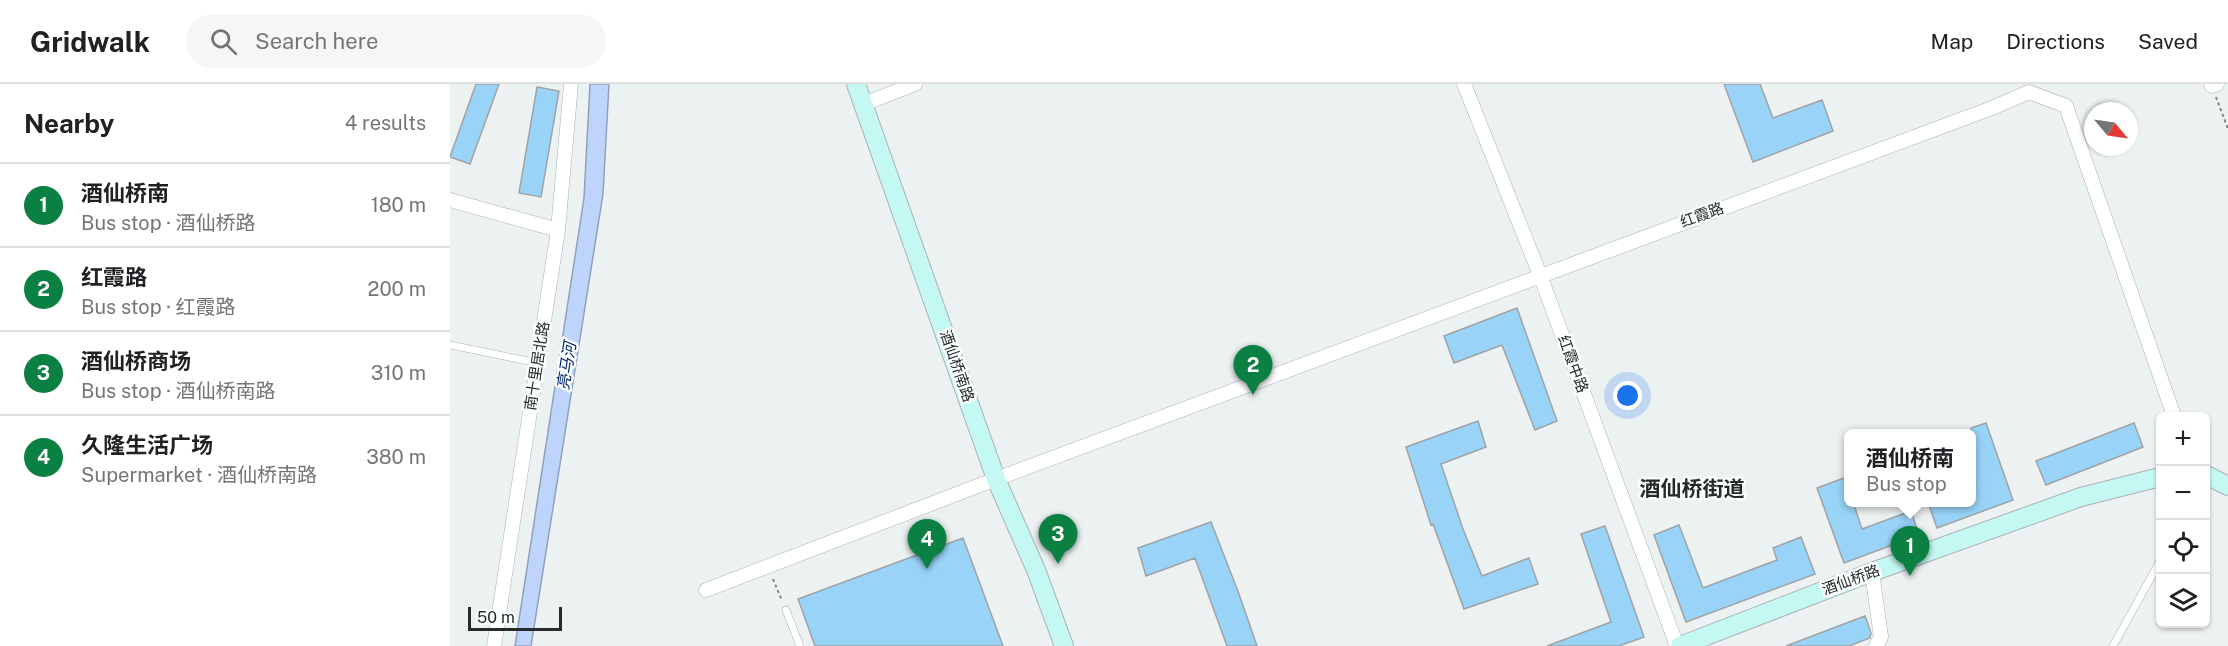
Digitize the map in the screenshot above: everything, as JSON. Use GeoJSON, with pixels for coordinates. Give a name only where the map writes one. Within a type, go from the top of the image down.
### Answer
{"type":"FeatureCollection","features":[{"type":"Feature","properties":{"kind":"street","name":"南十里居北路"},"geometry":{"type":"LineString","coordinates":[[494,646],[558,230],[571,84]]}},
{"type":"Feature","properties":{"kind":"street","name":"酒仙桥南路"},"geometry":{"type":"LineString","coordinates":[[856,84],[996,478],[1064,646]]}},
{"type":"Feature","properties":{"kind":"street"},"geometry":{"type":"LineString","coordinates":[[864,104],[915,84]]}},
{"type":"Feature","properties":{"kind":"street","name":"红霞中路"},"geometry":{"type":"LineString","coordinates":[[1464,84],[1540,275],[1679,646]]}},
{"type":"Feature","properties":{"kind":"street","name":"红霞路"},"geometry":{"type":"LineString","coordinates":[[706,590],[996,478],[1992,108],[2029,92],[2066,106],[2172,412]]}},
{"type":"Feature","properties":{"kind":"street"},"geometry":{"type":"LineString","coordinates":[[450,200],[558,230]]}},
{"type":"Feature","properties":{"kind":"street","name":"酒仙桥路"},"geometry":{"type":"LineString","coordinates":[[1679,646],[1872,572],[2081,497],[2156,478]]}},
{"type":"Feature","properties":{"kind":"street"},"geometry":{"type":"LineString","coordinates":[[2210,479],[2228,486]]}},
{"type":"Feature","properties":{"kind":"street"},"geometry":{"type":"LineString","coordinates":[[1872,572],[1881,637],[1876,646]]}},
{"type":"Feature","properties":{"kind":"lane"},"geometry":{"type":"LineString","coordinates":[[450,345],[538,363]]}},
{"type":"Feature","properties":{"kind":"lane"},"geometry":{"type":"LineString","coordinates":[[2113,646],[2156,568]]}},
{"type":"Feature","properties":{"kind":"lane"},"geometry":{"type":"LineString","coordinates":[[786,610],[800,646]]}},
{"type":"Feature","properties":{"kind":"path"},"geometry":{"type":"LineString","coordinates":[[2213,85],[2228,129]]}},
{"type":"Feature","properties":{"kind":"path"},"geometry":{"type":"LineString","coordinates":[[767,566],[786,610]]}},
{"type":"Feature","properties":{"kind":"water","name":"亮马河"},"geometry":{"type":"Polygon","coordinates":[[[590,84],[609,84],[603,194],[531,646],[515,646],[584,198],[590,84]]]}},
{"type":"Feature","properties":{"kind":"building"},"geometry":{"type":"Polygon","coordinates":[[[476,84],[499,84],[470,164],[450,157],[476,84]]]}},
{"type":"Feature","properties":{"kind":"building"},"geometry":{"type":"Polygon","coordinates":[[[1724,84],[1760,84],[1773,118],[1822,100],[1833,131],[1753,162],[1724,84]]]}},
{"type":"Feature","properties":{"kind":"building"},"geometry":{"type":"Polygon","coordinates":[[[537,87],[559,91],[541,197],[519,193],[537,87]]]}},
{"type":"Feature","properties":{"kind":"building"},"geometry":{"type":"Polygon","coordinates":[[[1517,308],[1557,421],[1535,430],[1502,345],[1454,363],[1444,336],[1517,308]]]}},
{"type":"Feature","properties":{"kind":"building"},"geometry":{"type":"Polygon","coordinates":[[[1478,421],[1486,447],[1441,464],[1463,529],[1482,576],[1529,558],[1538,584],[1464,609],[1433,524],[1431,525],[1406,447],[1478,421]]]}},
{"type":"Feature","properties":{"kind":"building"},"geometry":{"type":"Polygon","coordinates":[[[1986,423],[2013,500],[1937,528],[1930,507],[1976,507],[1976,429],[1971,428],[1986,423]]]}},
{"type":"Feature","properties":{"kind":"building"},"geometry":{"type":"Polygon","coordinates":[[[2134,423],[2143,447],[2046,485],[2036,461],[2134,423]]]}},
{"type":"Feature","properties":{"kind":"building"},"geometry":{"type":"Polygon","coordinates":[[[1844,478],[1844,507],[1855,507],[1862,529],[1911,511],[1919,535],[1844,563],[1817,488],[1844,478]]]}},
{"type":"Feature","properties":{"kind":"building"},"geometry":{"type":"Polygon","coordinates":[[[1211,522],[1257,646],[1227,646],[1195,558],[1146,576],[1138,548],[1211,522]]]}},
{"type":"Feature","properties":{"kind":"building"},"geometry":{"type":"Polygon","coordinates":[[[1679,525],[1703,588],[1777,560],[1773,548],[1801,537],[1815,574],[1686,622],[1654,535],[1679,525]]]}},
{"type":"Feature","properties":{"kind":"building"},"geometry":{"type":"Polygon","coordinates":[[[1605,526],[1644,637],[1619,646],[1547,646],[1611,622],[1581,534],[1605,526]]]}},
{"type":"Feature","properties":{"kind":"building"},"geometry":{"type":"Polygon","coordinates":[[[963,538],[1003,646],[815,646],[798,599],[963,538]]]}},
{"type":"Feature","properties":{"kind":"building"},"geometry":{"type":"Polygon","coordinates":[[[1865,616],[1871,633],[1870,638],[1849,646],[1786,646],[1865,616]]]}},
{"type":"Feature","properties":{"kind":"place","name":"红霞路"},"geometry":{"type":"Point","coordinates":[1253,395]}},
{"type":"Feature","properties":{"kind":"place","name":"酒仙桥商场"},"geometry":{"type":"Point","coordinates":[1058,564]}},
{"type":"Feature","properties":{"kind":"place","name":"久隆生活广场"},"geometry":{"type":"Point","coordinates":[927,569]}},
{"type":"Feature","properties":{"kind":"place","name":"酒仙桥南"},"geometry":{"type":"Point","coordinates":[1910,576]}},
{"type":"Feature","properties":{"kind":"district","name":"酒仙桥街道"},"geometry":{"type":"Point","coordinates":[1692,489]}}]}
